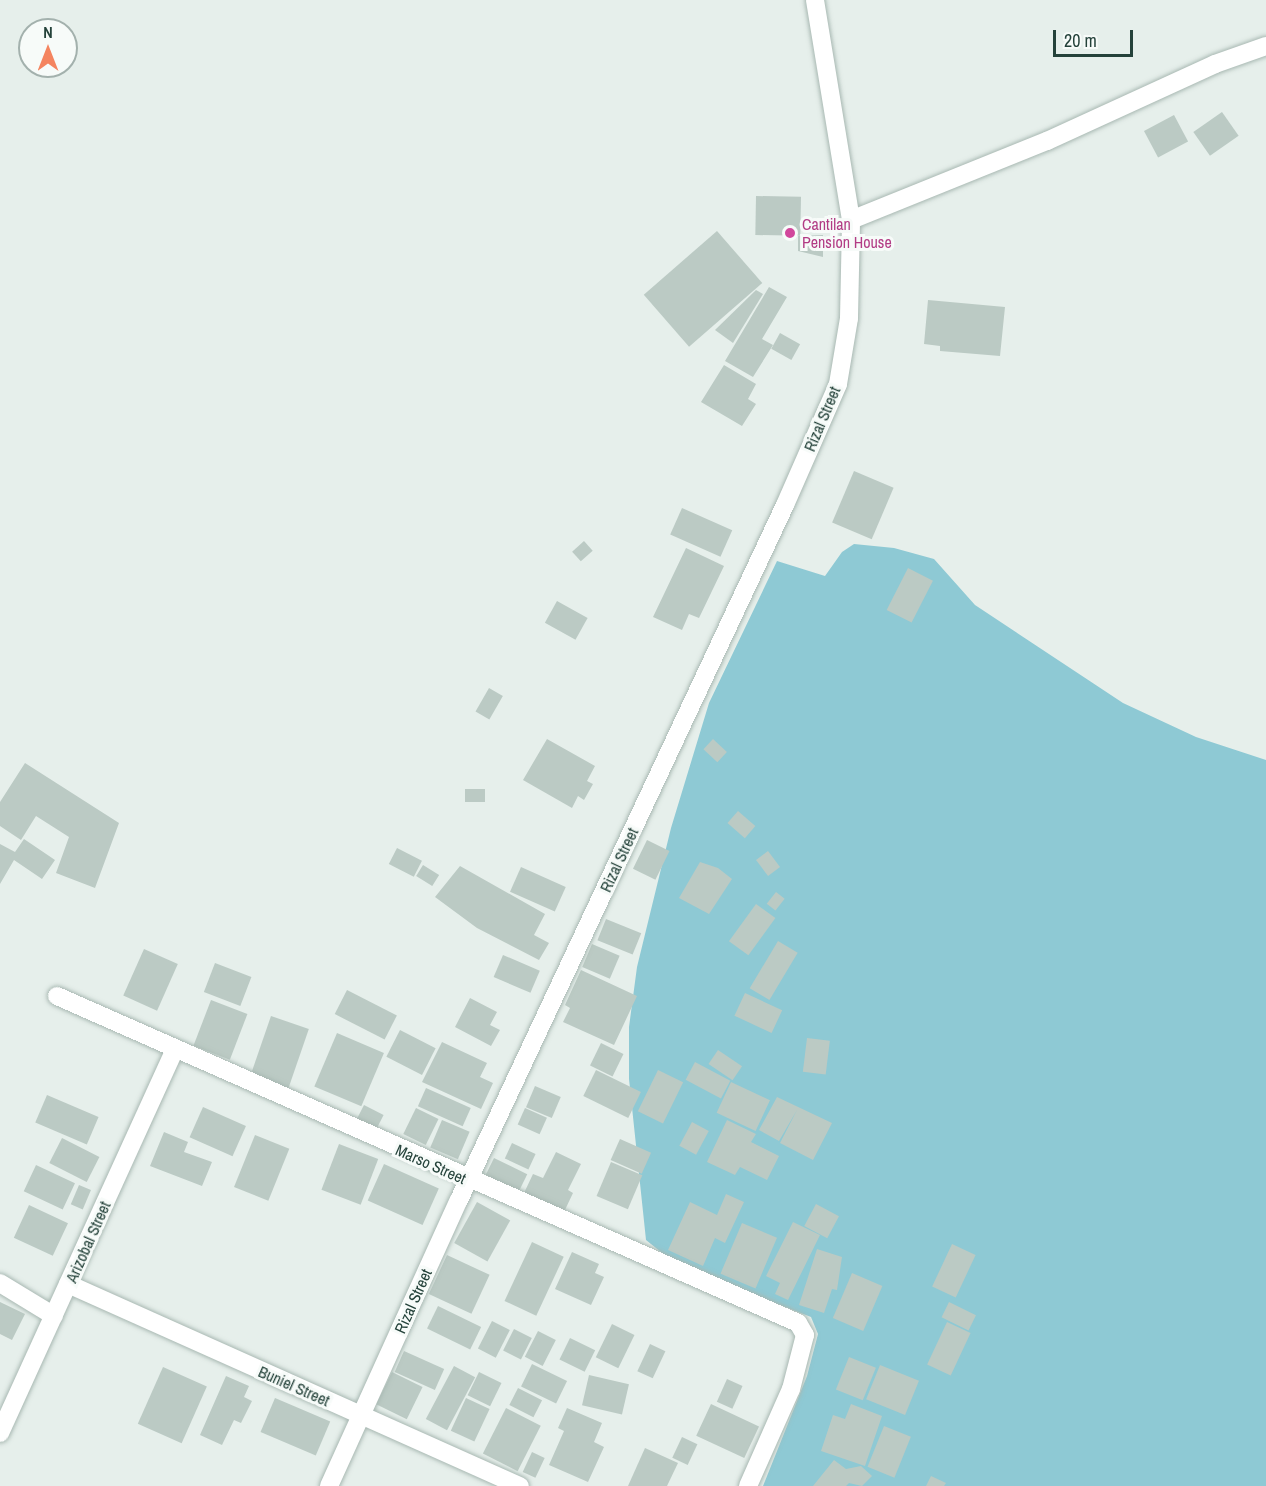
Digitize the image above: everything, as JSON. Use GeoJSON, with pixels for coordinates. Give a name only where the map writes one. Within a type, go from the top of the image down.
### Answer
{"type":"FeatureCollection","features":[{"type":"Feature","properties":{"kind":"street","name":"Rizal Street"},"geometry":{"type":"LineString","coordinates":[[329,1486],[468,1180],[780,516],[838,384],[849,318],[851,220],[815,0]]}},
{"type":"Feature","properties":{"kind":"street"},"geometry":{"type":"LineString","coordinates":[[851,220],[1047,141],[1215,64],[1266,46]]}},
{"type":"Feature","properties":{"kind":"street","name":"Marso Street"},"geometry":{"type":"LineString","coordinates":[[57,996],[174,1051],[793,1320],[805,1330],[791,1389],[748,1486]]}},
{"type":"Feature","properties":{"kind":"street","name":"Arizobal Street"},"geometry":{"type":"LineString","coordinates":[[0,1433],[174,1051]]}},
{"type":"Feature","properties":{"kind":"street"},"geometry":{"type":"LineString","coordinates":[[0,1283],[54,1316]]}},
{"type":"Feature","properties":{"kind":"street","name":"Buniel Street"},"geometry":{"type":"LineString","coordinates":[[68,1284],[520,1486]]}},
{"type":"Feature","properties":{"kind":"water"},"geometry":{"type":"Polygon","coordinates":[[[854,544],[894,548],[934,559],[975,605],[1123,703],[1196,737],[1266,760],[1266,1486],[763,1486],[807,1376],[818,1334],[811,1317],[677,1265],[646,1240],[629,1079],[629,1027],[637,967],[671,828],[709,703],[777,561],[825,576],[842,552],[854,544]]]}},
{"type":"Feature","properties":{"kind":"building"},"geometry":{"type":"Polygon","coordinates":[[[1222,112],[1239,136],[1210,156],[1193,132],[1222,112]]]}},
{"type":"Feature","properties":{"kind":"building"},"geometry":{"type":"Polygon","coordinates":[[[1174,115],[1188,141],[1158,157],[1144,131],[1174,115]]]}},
{"type":"Feature","properties":{"kind":"building"},"geometry":{"type":"Polygon","coordinates":[[[756,196],[801,197],[800,236],[755,235],[756,196]]]}},
{"type":"Feature","properties":{"kind":"building"},"geometry":{"type":"Polygon","coordinates":[[[717,231],[762,283],[689,347],[644,295],[717,231]]]}},
{"type":"Feature","properties":{"kind":"building"},"geometry":{"type":"Polygon","coordinates":[[[823,235],[823,257],[798,251],[798,236],[823,235]]]}},
{"type":"Feature","properties":{"kind":"building"},"geometry":{"type":"Polygon","coordinates":[[[769,287],[787,297],[762,339],[773,345],[753,377],[725,361],[769,287]]]}},
{"type":"Feature","properties":{"kind":"building"},"geometry":{"type":"Polygon","coordinates":[[[756,290],[763,294],[733,343],[715,330],[756,290]]]}},
{"type":"Feature","properties":{"kind":"building"},"geometry":{"type":"Polygon","coordinates":[[[928,300],[1005,307],[1000,356],[940,351],[940,346],[924,344],[928,300]]]}},
{"type":"Feature","properties":{"kind":"building"},"geometry":{"type":"Polygon","coordinates":[[[780,333],[800,344],[791,360],[771,349],[780,333]]]}},
{"type":"Feature","properties":{"kind":"building"},"geometry":{"type":"Polygon","coordinates":[[[724,365],[756,384],[748,399],[756,404],[742,426],[701,402],[724,365]]]}},
{"type":"Feature","properties":{"kind":"building"},"geometry":{"type":"Polygon","coordinates":[[[854,471],[894,488],[872,539],[832,523],[854,471]]]}},
{"type":"Feature","properties":{"kind":"building"},"geometry":{"type":"Polygon","coordinates":[[[682,508],[732,530],[720,557],[670,534],[682,508]]]}},
{"type":"Feature","properties":{"kind":"building"},"geometry":{"type":"Polygon","coordinates":[[[584,541],[593,551],[581,561],[572,552],[584,541]]]}},
{"type":"Feature","properties":{"kind":"building"},"geometry":{"type":"Polygon","coordinates":[[[686,548],[724,566],[699,618],[689,614],[682,630],[653,617],[686,548]]]}},
{"type":"Feature","properties":{"kind":"building"},"geometry":{"type":"Polygon","coordinates":[[[908,568],[933,581],[912,623],[887,610],[908,568]]]}},
{"type":"Feature","properties":{"kind":"building"},"geometry":{"type":"Polygon","coordinates":[[[557,601],[588,618],[575,640],[545,623],[557,601]]]}},
{"type":"Feature","properties":{"kind":"building"},"geometry":{"type":"Polygon","coordinates":[[[489,688],[503,696],[489,719],[476,711],[489,688]]]}},
{"type":"Feature","properties":{"kind":"building"},"geometry":{"type":"Polygon","coordinates":[[[547,739],[595,766],[587,781],[593,784],[584,800],[578,796],[572,808],[523,780],[547,739]]]}},
{"type":"Feature","properties":{"kind":"building"},"geometry":{"type":"Polygon","coordinates":[[[713,739],[727,752],[717,762],[703,749],[713,739]]]}},
{"type":"Feature","properties":{"kind":"building"},"geometry":{"type":"Polygon","coordinates":[[[25,763],[119,823],[95,888],[56,873],[69,837],[36,816],[21,840],[0,826],[0,802],[25,763]]]}},
{"type":"Feature","properties":{"kind":"building"},"geometry":{"type":"Polygon","coordinates":[[[465,789],[485,789],[485,802],[465,802],[465,789]]]}},
{"type":"Feature","properties":{"kind":"building"},"geometry":{"type":"Polygon","coordinates":[[[738,811],[755,826],[745,838],[728,823],[738,811]]]}},
{"type":"Feature","properties":{"kind":"building"},"geometry":{"type":"Polygon","coordinates":[[[24,839],[55,860],[42,879],[14,860],[0,884],[0,844],[15,852],[24,839]]]}},
{"type":"Feature","properties":{"kind":"building"},"geometry":{"type":"Polygon","coordinates":[[[647,840],[669,851],[655,880],[633,869],[647,840]]]}},
{"type":"Feature","properties":{"kind":"building"},"geometry":{"type":"Polygon","coordinates":[[[397,848],[422,861],[414,877],[389,864],[397,848]]]}},
{"type":"Feature","properties":{"kind":"building"},"geometry":{"type":"Polygon","coordinates":[[[768,851],[780,867],[768,876],[756,860],[768,851]]]}},
{"type":"Feature","properties":{"kind":"building"},"geometry":{"type":"Polygon","coordinates":[[[700,862],[718,868],[732,879],[709,914],[679,898],[700,862]]]}},
{"type":"Feature","properties":{"kind":"building"},"geometry":{"type":"Polygon","coordinates":[[[423,865],[439,875],[432,886],[416,876],[423,865]]]}},
{"type":"Feature","properties":{"kind":"building"},"geometry":{"type":"Polygon","coordinates":[[[460,866],[545,914],[534,935],[549,943],[539,960],[477,928],[435,897],[460,866]]]}},
{"type":"Feature","properties":{"kind":"building"},"geometry":{"type":"Polygon","coordinates":[[[521,867],[566,887],[555,912],[510,892],[521,867]]]}},
{"type":"Feature","properties":{"kind":"building"},"geometry":{"type":"Polygon","coordinates":[[[776,892],[785,899],[775,911],[767,904],[776,892]]]}},
{"type":"Feature","properties":{"kind":"building"},"geometry":{"type":"Polygon","coordinates":[[[756,904],[775,918],[748,955],[729,941],[756,904]]]}},
{"type":"Feature","properties":{"kind":"building"},"geometry":{"type":"Polygon","coordinates":[[[606,919],[641,933],[633,955],[597,940],[606,919]]]}},
{"type":"Feature","properties":{"kind":"building"},"geometry":{"type":"Polygon","coordinates":[[[778,941],[798,953],[769,1000],[750,988],[778,941]]]}},
{"type":"Feature","properties":{"kind":"building"},"geometry":{"type":"Polygon","coordinates":[[[592,944],[620,956],[610,979],[582,967],[592,944]]]}},
{"type":"Feature","properties":{"kind":"building"},"geometry":{"type":"Polygon","coordinates":[[[144,949],[178,964],[157,1011],[123,996],[144,949]]]}},
{"type":"Feature","properties":{"kind":"building"},"geometry":{"type":"Polygon","coordinates":[[[503,955],[540,971],[530,993],[494,977],[503,955]]]}},
{"type":"Feature","properties":{"kind":"building"},"geometry":{"type":"Polygon","coordinates":[[[215,963],[251,977],[240,1006],[204,992],[215,963]]]}},
{"type":"Feature","properties":{"kind":"building"},"geometry":{"type":"Polygon","coordinates":[[[581,970],[637,996],[614,1045],[563,1022],[570,1008],[565,1005],[581,970]]]}},
{"type":"Feature","properties":{"kind":"building"},"geometry":{"type":"Polygon","coordinates":[[[347,990],[397,1015],[385,1039],[335,1014],[347,990]]]}},
{"type":"Feature","properties":{"kind":"building"},"geometry":{"type":"Polygon","coordinates":[[[745,993],[782,1010],[772,1033],[734,1016],[745,993]]]}},
{"type":"Feature","properties":{"kind":"building"},"geometry":{"type":"Polygon","coordinates":[[[470,998],[497,1012],[490,1025],[500,1030],[491,1046],[455,1027],[470,998]]]}},
{"type":"Feature","properties":{"kind":"building"},"geometry":{"type":"Polygon","coordinates":[[[211,1000],[247,1014],[230,1060],[193,1046],[211,1000]]]}},
{"type":"Feature","properties":{"kind":"building"},"geometry":{"type":"Polygon","coordinates":[[[271,1016],[309,1029],[287,1091],[250,1078],[271,1016]]]}},
{"type":"Feature","properties":{"kind":"building"},"geometry":{"type":"Polygon","coordinates":[[[400,1030],[436,1048],[422,1075],[386,1057],[400,1030]]]}},
{"type":"Feature","properties":{"kind":"building"},"geometry":{"type":"Polygon","coordinates":[[[337,1033],[384,1053],[361,1106],[314,1086],[337,1033]]]}},
{"type":"Feature","properties":{"kind":"building"},"geometry":{"type":"Polygon","coordinates":[[[807,1038],[830,1041],[826,1075],[803,1072],[807,1038]]]}},
{"type":"Feature","properties":{"kind":"building"},"geometry":{"type":"Polygon","coordinates":[[[442,1042],[487,1063],[480,1077],[493,1083],[481,1109],[422,1082],[442,1042]]]}},
{"type":"Feature","properties":{"kind":"building"},"geometry":{"type":"Polygon","coordinates":[[[601,1043],[623,1054],[613,1076],[590,1065],[601,1043]]]}},
{"type":"Feature","properties":{"kind":"building"},"geometry":{"type":"Polygon","coordinates":[[[718,1050],[742,1066],[733,1080],[708,1064],[718,1050]]]}},
{"type":"Feature","properties":{"kind":"building"},"geometry":{"type":"Polygon","coordinates":[[[695,1062],[730,1081],[721,1098],[686,1080],[695,1062]]]}},
{"type":"Feature","properties":{"kind":"building"},"geometry":{"type":"Polygon","coordinates":[[[596,1070],[641,1092],[628,1118],[583,1096],[596,1070]]]}},
{"type":"Feature","properties":{"kind":"building"},"geometry":{"type":"Polygon","coordinates":[[[658,1070],[683,1082],[663,1124],[638,1111],[658,1070]]]}},
{"type":"Feature","properties":{"kind":"building"},"geometry":{"type":"Polygon","coordinates":[[[731,1082],[770,1100],[756,1131],[717,1113],[731,1082]]]}},
{"type":"Feature","properties":{"kind":"building"},"geometry":{"type":"Polygon","coordinates":[[[535,1086],[561,1097],[552,1118],[526,1107],[535,1086]]]}},
{"type":"Feature","properties":{"kind":"building"},"geometry":{"type":"Polygon","coordinates":[[[426,1088],[471,1108],[463,1126],[418,1106],[426,1088]]]}},
{"type":"Feature","properties":{"kind":"building"},"geometry":{"type":"Polygon","coordinates":[[[47,1095],[99,1117],[87,1144],[35,1123],[47,1095]]]}},
{"type":"Feature","properties":{"kind":"building"},"geometry":{"type":"Polygon","coordinates":[[[777,1097],[832,1123],[813,1160],[780,1143],[797,1110],[779,1141],[759,1130],[777,1097]]]}},
{"type":"Feature","properties":{"kind":"building"},"geometry":{"type":"Polygon","coordinates":[[[364,1105],[384,1115],[375,1131],[356,1121],[364,1105]]]}},
{"type":"Feature","properties":{"kind":"building"},"geometry":{"type":"Polygon","coordinates":[[[203,1107],[246,1126],[233,1156],[190,1137],[203,1107]]]}},
{"type":"Feature","properties":{"kind":"building"},"geometry":{"type":"Polygon","coordinates":[[[416,1108],[438,1119],[426,1145],[403,1134],[416,1108]]]}},
{"type":"Feature","properties":{"kind":"building"},"geometry":{"type":"Polygon","coordinates":[[[525,1108],[547,1118],[540,1134],[518,1124],[525,1108]]]}},
{"type":"Feature","properties":{"kind":"building"},"geometry":{"type":"Polygon","coordinates":[[[442,1120],[470,1132],[458,1159],[430,1148],[442,1120]]]}},
{"type":"Feature","properties":{"kind":"building"},"geometry":{"type":"Polygon","coordinates":[[[727,1120],[756,1134],[751,1142],[779,1156],[767,1180],[740,1167],[735,1175],[707,1162],[727,1120]]]}},
{"type":"Feature","properties":{"kind":"building"},"geometry":{"type":"Polygon","coordinates":[[[692,1122],[709,1131],[696,1155],[679,1146],[692,1122]]]}},
{"type":"Feature","properties":{"kind":"building"},"geometry":{"type":"Polygon","coordinates":[[[164,1132],[188,1142],[184,1152],[212,1162],[202,1186],[150,1166],[164,1132]]]}},
{"type":"Feature","properties":{"kind":"building"},"geometry":{"type":"Polygon","coordinates":[[[255,1135],[289,1149],[268,1201],[234,1187],[255,1135]]]}},
{"type":"Feature","properties":{"kind":"building"},"geometry":{"type":"Polygon","coordinates":[[[62,1138],[99,1157],[87,1182],[49,1163],[62,1138]]]}},
{"type":"Feature","properties":{"kind":"building"},"geometry":{"type":"Polygon","coordinates":[[[620,1139],[651,1153],[642,1174],[611,1160],[620,1139]]]}},
{"type":"Feature","properties":{"kind":"building"},"geometry":{"type":"Polygon","coordinates":[[[512,1143],[536,1154],[528,1169],[505,1158],[512,1143]]]}},
{"type":"Feature","properties":{"kind":"building"},"geometry":{"type":"Polygon","coordinates":[[[339,1144],[378,1159],[361,1205],[321,1190],[339,1144]]]}},
{"type":"Feature","properties":{"kind":"building"},"geometry":{"type":"Polygon","coordinates":[[[556,1152],[581,1164],[568,1190],[573,1193],[564,1212],[524,1193],[533,1174],[543,1178],[556,1152]]]}},
{"type":"Feature","properties":{"kind":"building"},"geometry":{"type":"Polygon","coordinates":[[[494,1158],[527,1174],[519,1191],[486,1175],[494,1158]]]}},
{"type":"Feature","properties":{"kind":"building"},"geometry":{"type":"Polygon","coordinates":[[[611,1162],[642,1175],[628,1209],[597,1196],[611,1162]]]}},
{"type":"Feature","properties":{"kind":"building"},"geometry":{"type":"Polygon","coordinates":[[[384,1164],[439,1188],[423,1225],[368,1201],[384,1164]]]}},
{"type":"Feature","properties":{"kind":"building"},"geometry":{"type":"Polygon","coordinates":[[[36,1165],[75,1183],[63,1209],[24,1191],[36,1165]]]}},
{"type":"Feature","properties":{"kind":"building"},"geometry":{"type":"Polygon","coordinates":[[[79,1185],[91,1190],[83,1209],[71,1204],[79,1185]]]}},
{"type":"Feature","properties":{"kind":"building"},"geometry":{"type":"Polygon","coordinates":[[[726,1194],[744,1202],[725,1243],[715,1238],[703,1266],[668,1250],[690,1202],[717,1215],[726,1194]]]}},
{"type":"Feature","properties":{"kind":"building"},"geometry":{"type":"Polygon","coordinates":[[[477,1202],[510,1220],[487,1262],[454,1243],[477,1202]]]}},
{"type":"Feature","properties":{"kind":"building"},"geometry":{"type":"Polygon","coordinates":[[[816,1204],[839,1216],[827,1238],[804,1226],[816,1204]]]}},
{"type":"Feature","properties":{"kind":"building"},"geometry":{"type":"Polygon","coordinates":[[[29,1205],[68,1223],[53,1256],[14,1238],[29,1205]]]}},
{"type":"Feature","properties":{"kind":"building"},"geometry":{"type":"Polygon","coordinates":[[[793,1222],[820,1235],[788,1300],[775,1294],[780,1283],[766,1276],[793,1222]]]}},
{"type":"Feature","properties":{"kind":"building"},"geometry":{"type":"Polygon","coordinates":[[[742,1223],[777,1238],[755,1288],[721,1274],[742,1223]]]}},
{"type":"Feature","properties":{"kind":"building"},"geometry":{"type":"Polygon","coordinates":[[[532,1242],[564,1257],[536,1316],[505,1301],[532,1242]]]}},
{"type":"Feature","properties":{"kind":"building"},"geometry":{"type":"Polygon","coordinates":[[[952,1244],[976,1255],[956,1298],[932,1287],[952,1244]]]}},
{"type":"Feature","properties":{"kind":"building"},"geometry":{"type":"Polygon","coordinates":[[[817,1249],[842,1257],[837,1290],[832,1289],[824,1313],[799,1305],[817,1249]]]}},
{"type":"Feature","properties":{"kind":"building"},"geometry":{"type":"Polygon","coordinates":[[[572,1252],[599,1264],[595,1273],[604,1277],[591,1305],[555,1289],[572,1252]]]}},
{"type":"Feature","properties":{"kind":"building"},"geometry":{"type":"Polygon","coordinates":[[[447,1255],[490,1275],[471,1314],[429,1294],[447,1255]]]}},
{"type":"Feature","properties":{"kind":"building"},"geometry":{"type":"Polygon","coordinates":[[[852,1273],[882,1286],[863,1331],[833,1318],[852,1273]]]}},
{"type":"Feature","properties":{"kind":"building"},"geometry":{"type":"Polygon","coordinates":[[[0,1302],[25,1314],[12,1340],[0,1334],[0,1302]]]}},
{"type":"Feature","properties":{"kind":"building"},"geometry":{"type":"Polygon","coordinates":[[[949,1302],[976,1315],[969,1330],[942,1317],[949,1302]]]}},
{"type":"Feature","properties":{"kind":"building"},"geometry":{"type":"Polygon","coordinates":[[[438,1306],[481,1327],[470,1350],[427,1328],[438,1306]]]}},
{"type":"Feature","properties":{"kind":"building"},"geometry":{"type":"Polygon","coordinates":[[[492,1321],[510,1330],[496,1358],[478,1349],[492,1321]]]}},
{"type":"Feature","properties":{"kind":"building"},"geometry":{"type":"Polygon","coordinates":[[[947,1322],[971,1333],[951,1376],[927,1365],[947,1322]]]}},
{"type":"Feature","properties":{"kind":"building"},"geometry":{"type":"Polygon","coordinates":[[[612,1324],[634,1335],[618,1368],[596,1357],[612,1324]]]}},
{"type":"Feature","properties":{"kind":"building"},"geometry":{"type":"Polygon","coordinates":[[[514,1329],[532,1338],[521,1359],[503,1350],[514,1329]]]}},
{"type":"Feature","properties":{"kind":"building"},"geometry":{"type":"Polygon","coordinates":[[[538,1331],[556,1340],[543,1366],[525,1357],[538,1331]]]}},
{"type":"Feature","properties":{"kind":"building"},"geometry":{"type":"Polygon","coordinates":[[[570,1338],[595,1350],[585,1372],[559,1360],[570,1338]]]}},
{"type":"Feature","properties":{"kind":"building"},"geometry":{"type":"Polygon","coordinates":[[[650,1344],[665,1351],[653,1378],[637,1371],[650,1344]]]}},
{"type":"Feature","properties":{"kind":"building"},"geometry":{"type":"Polygon","coordinates":[[[404,1351],[444,1369],[435,1390],[395,1372],[404,1351]]]}},
{"type":"Feature","properties":{"kind":"building"},"geometry":{"type":"Polygon","coordinates":[[[849,1357],[876,1368],[863,1400],[836,1389],[849,1357]]]}},
{"type":"Feature","properties":{"kind":"building"},"geometry":{"type":"Polygon","coordinates":[[[532,1364],[567,1381],[556,1404],[521,1386],[532,1364]]]}},
{"type":"Feature","properties":{"kind":"building"},"geometry":{"type":"Polygon","coordinates":[[[880,1365],[919,1381],[905,1415],[866,1399],[880,1365]]]}},
{"type":"Feature","properties":{"kind":"building"},"geometry":{"type":"Polygon","coordinates":[[[454,1366],[475,1377],[447,1430],[426,1419],[454,1366]]]}},
{"type":"Feature","properties":{"kind":"building"},"geometry":{"type":"Polygon","coordinates":[[[163,1367],[207,1387],[182,1443],[138,1424],[163,1367]]]}},
{"type":"Feature","properties":{"kind":"building"},"geometry":{"type":"Polygon","coordinates":[[[392,1372],[423,1387],[407,1419],[376,1404],[392,1372]]]}},
{"type":"Feature","properties":{"kind":"building"},"geometry":{"type":"Polygon","coordinates":[[[479,1372],[501,1383],[490,1406],[468,1395],[479,1372]]]}},
{"type":"Feature","properties":{"kind":"building"},"geometry":{"type":"Polygon","coordinates":[[[589,1375],[629,1384],[622,1414],[582,1405],[589,1375]]]}},
{"type":"Feature","properties":{"kind":"building"},"geometry":{"type":"Polygon","coordinates":[[[226,1376],[249,1386],[244,1397],[252,1401],[241,1423],[234,1420],[222,1445],[200,1435],[226,1376]]]}},
{"type":"Feature","properties":{"kind":"building"},"geometry":{"type":"Polygon","coordinates":[[[727,1379],[743,1386],[732,1409],[717,1402],[727,1379]]]}},
{"type":"Feature","properties":{"kind":"building"},"geometry":{"type":"Polygon","coordinates":[[[518,1388],[542,1400],[533,1417],[509,1405],[518,1388]]]}},
{"type":"Feature","properties":{"kind":"building"},"geometry":{"type":"Polygon","coordinates":[[[275,1398],[330,1421],[316,1456],[261,1432],[275,1398]]]}},
{"type":"Feature","properties":{"kind":"building"},"geometry":{"type":"Polygon","coordinates":[[[466,1398],[490,1409],[474,1442],[451,1431],[466,1398]]]}},
{"type":"Feature","properties":{"kind":"building"},"geometry":{"type":"Polygon","coordinates":[[[711,1404],[759,1426],[744,1458],[696,1436],[711,1404]]]}},
{"type":"Feature","properties":{"kind":"building"},"geometry":{"type":"Polygon","coordinates":[[[851,1404],[882,1416],[865,1466],[821,1451],[833,1415],[845,1419],[851,1404]]]}},
{"type":"Feature","properties":{"kind":"building"},"geometry":{"type":"Polygon","coordinates":[[[506,1408],[541,1426],[518,1471],[483,1453],[506,1408]]]}},
{"type":"Feature","properties":{"kind":"building"},"geometry":{"type":"Polygon","coordinates":[[[567,1408],[602,1423],[594,1442],[604,1447],[588,1482],[549,1465],[564,1431],[558,1428],[567,1408]]]}},
{"type":"Feature","properties":{"kind":"building"},"geometry":{"type":"Polygon","coordinates":[[[884,1426],[911,1437],[894,1478],[868,1467],[884,1426]]]}},
{"type":"Feature","properties":{"kind":"building"},"geometry":{"type":"Polygon","coordinates":[[[682,1437],[697,1444],[688,1465],[672,1458],[682,1437]]]}},
{"type":"Feature","properties":{"kind":"building"},"geometry":{"type":"Polygon","coordinates":[[[645,1448],[678,1463],[667,1486],[628,1486],[645,1448]]]}},
{"type":"Feature","properties":{"kind":"building"},"geometry":{"type":"Polygon","coordinates":[[[532,1452],[545,1458],[535,1478],[523,1472],[532,1452]]]}},
{"type":"Feature","properties":{"kind":"building"},"geometry":{"type":"Polygon","coordinates":[[[834,1460],[846,1469],[861,1466],[872,1476],[862,1486],[849,1483],[846,1486],[813,1486],[834,1460]]]}},
{"type":"Feature","properties":{"kind":"building"},"geometry":{"type":"Polygon","coordinates":[[[931,1476],[946,1483],[944,1486],[926,1486],[931,1476]]]}},
{"type":"Feature","properties":{"kind":"place","name":"Cantilan Pension House"},"geometry":{"type":"Point","coordinates":[790,233]}}]}
